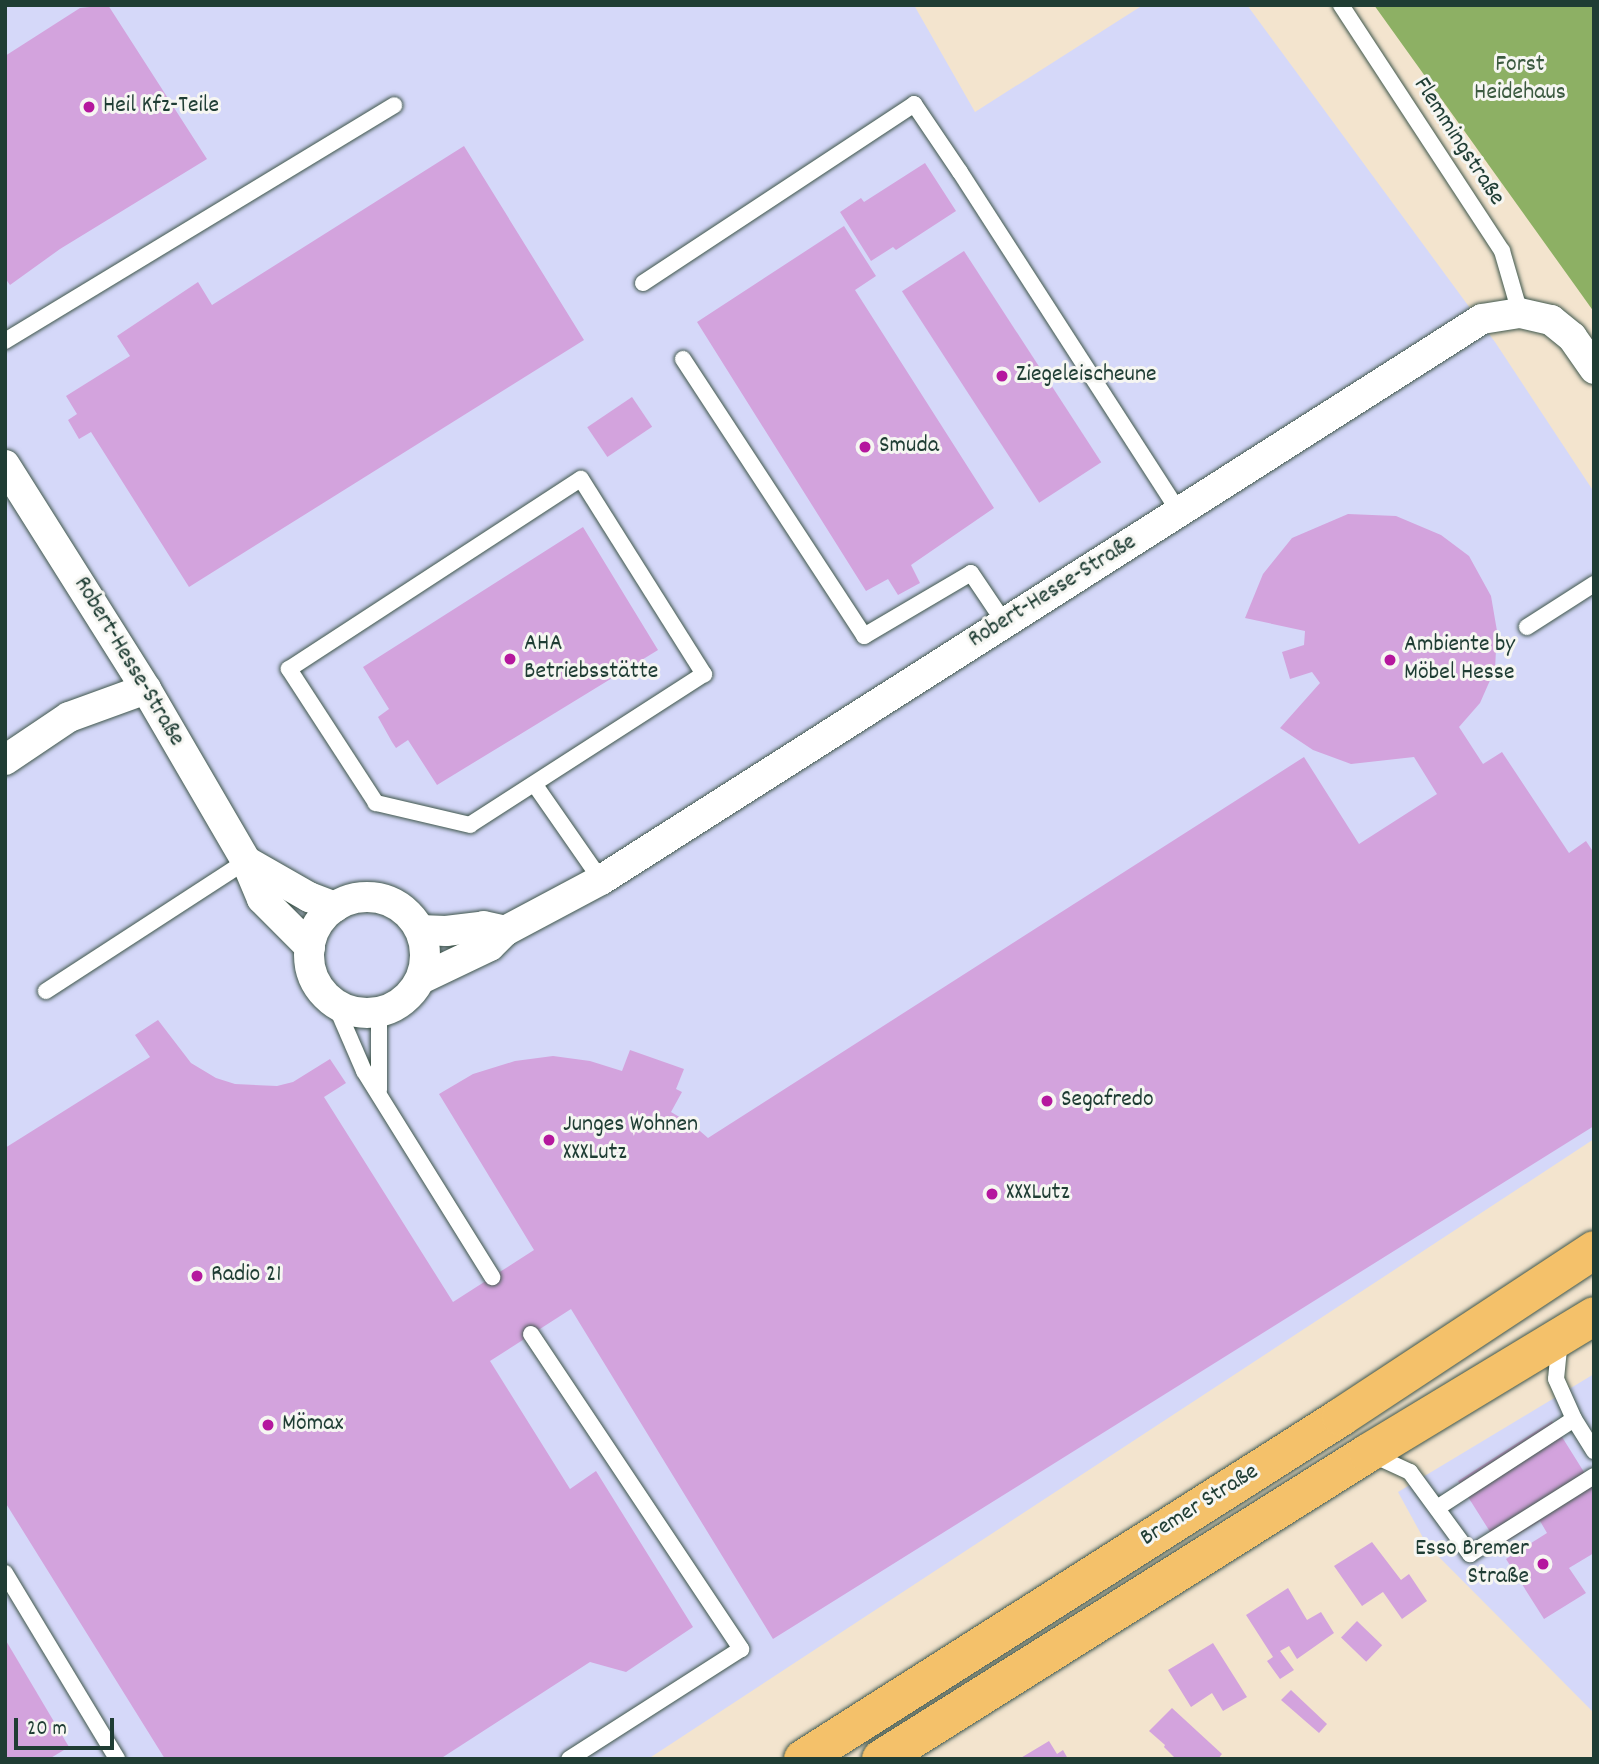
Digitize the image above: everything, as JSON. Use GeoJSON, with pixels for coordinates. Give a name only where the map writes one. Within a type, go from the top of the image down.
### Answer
{"type":"FeatureCollection","features":[{"type":"Feature","properties":{"kind":"main road","name":"Bremer Straße"},"geometry":{"type":"LineString","coordinates":[[803,1759],[1341,1417],[1594,1250]]}},
{"type":"Feature","properties":{"kind":"main road","name":"Bremer Straße"},"geometry":{"type":"LineString","coordinates":[[881,1759],[1368,1453],[1594,1316]]}},
{"type":"Feature","properties":{"kind":"street","name":"Robert-Hesse-Straße"},"geometry":{"type":"LineString","coordinates":[[421,979],[490,946],[505,931],[601,880],[1482,319],[1520,313],[1551,320],[1572,337],[1594,369]]}},
{"type":"Feature","properties":{"kind":"street","name":"Robert-Hesse-Straße"},"geometry":{"type":"LineString","coordinates":[[5,465],[146,689],[246,861],[262,899],[310,947]]}},
{"type":"Feature","properties":{"kind":"street"},"geometry":{"type":"LineString","coordinates":[[5,760],[69,717],[146,689]]}},
{"type":"Feature","properties":{"kind":"street"},"geometry":{"type":"LineString","coordinates":[[246,861],[309,897],[335,907]]}},
{"type":"Feature","properties":{"kind":"street"},"geometry":{"type":"LineString","coordinates":[[373,897],[392,902],[408,913],[420,930],[425,946],[421,979],[411,994],[396,1006],[379,1012],[356,1012],[335,1004],[323,993],[315,979],[310,964],[310,947],[314,932],[335,907],[353,898],[373,897]]}},
{"type":"Feature","properties":{"kind":"street"},"geometry":{"type":"LineString","coordinates":[[420,930],[446,931],[484,926],[505,931]]}},
{"type":"Feature","properties":{"kind":"lane","name":"Flemmingstraße"},"geometry":{"type":"LineString","coordinates":[[1341,5],[1502,251],[1520,313]]}},
{"type":"Feature","properties":{"kind":"lane"},"geometry":{"type":"LineString","coordinates":[[643,283],[914,104],[983,206],[1180,513]]}},
{"type":"Feature","properties":{"kind":"lane"},"geometry":{"type":"LineString","coordinates":[[5,341],[394,105]]}},
{"type":"Feature","properties":{"kind":"lane"},"geometry":{"type":"LineString","coordinates":[[683,359],[864,636],[971,573],[1004,622]]}},
{"type":"Feature","properties":{"kind":"lane"},"geometry":{"type":"LineString","coordinates":[[581,479],[704,674],[535,785],[470,825],[376,803],[289,669],[581,479]]}},
{"type":"Feature","properties":{"kind":"lane"},"geometry":{"type":"LineString","coordinates":[[1527,627],[1594,584]]}},
{"type":"Feature","properties":{"kind":"lane"},"geometry":{"type":"LineString","coordinates":[[535,785],[601,880]]}},
{"type":"Feature","properties":{"kind":"lane"},"geometry":{"type":"LineString","coordinates":[[46,991],[246,861]]}},
{"type":"Feature","properties":{"kind":"lane"},"geometry":{"type":"LineString","coordinates":[[335,1004],[364,1071],[379,1090],[492,1277]]}},
{"type":"Feature","properties":{"kind":"lane"},"geometry":{"type":"LineString","coordinates":[[379,1012],[379,1090]]}},
{"type":"Feature","properties":{"kind":"lane"},"geometry":{"type":"LineString","coordinates":[[531,1334],[741,1649],[569,1759]]}},
{"type":"Feature","properties":{"kind":"lane"},"geometry":{"type":"LineString","coordinates":[[1561,1336],[1556,1379],[1574,1419],[1594,1451]]}},
{"type":"Feature","properties":{"kind":"lane"},"geometry":{"type":"LineString","coordinates":[[1437,1508],[1574,1419]]}},
{"type":"Feature","properties":{"kind":"lane"},"geometry":{"type":"LineString","coordinates":[[1368,1453],[1410,1472],[1470,1554],[1594,1476]]}},
{"type":"Feature","properties":{"kind":"lane"},"geometry":{"type":"LineString","coordinates":[[5,1573],[117,1759]]}},
{"type":"Feature","properties":{"kind":"shaded area"},"geometry":{"type":"Polygon","coordinates":[[[5,5],[914,5],[975,112],[1143,5],[1247,5],[1495,342],[1594,492],[1594,1139],[648,1759],[5,1759],[5,5]]]}},
{"type":"Feature","properties":{"kind":"shaded area"},"geometry":{"type":"Polygon","coordinates":[[[1594,1374],[1594,1713],[1427,1545],[1398,1492],[1594,1374]]]}},
{"type":"Feature","properties":{"kind":"green space","name":"Forst Heidehaus"},"geometry":{"type":"Polygon","coordinates":[[[1374,5],[1594,5],[1594,312],[1574,284],[1374,5]]]}},
{"type":"Feature","properties":{"kind":"building","name":"Heil Kfz-Teile"},"geometry":{"type":"Polygon","coordinates":[[[108,5],[207,159],[60,249],[10,285],[5,278],[5,56],[80,8],[108,5]]]}},
{"type":"Feature","properties":{"kind":"building"},"geometry":{"type":"Polygon","coordinates":[[[464,146],[584,340],[189,587],[91,432],[79,439],[68,420],[77,414],[66,396],[130,356],[117,336],[198,282],[212,305],[464,146]]]}},
{"type":"Feature","properties":{"kind":"building"},"geometry":{"type":"Polygon","coordinates":[[[925,163],[956,211],[896,250],[893,247],[871,261],[840,212],[861,198],[864,202],[925,163]]]}},
{"type":"Feature","properties":{"kind":"building","name":"Smuda"},"geometry":{"type":"Polygon","coordinates":[[[844,226],[876,276],[855,290],[994,508],[911,565],[920,583],[898,595],[888,579],[866,591],[697,322],[844,226]]]}},
{"type":"Feature","properties":{"kind":"building","name":"Ziegeleischeune"},"geometry":{"type":"Polygon","coordinates":[[[964,251],[1101,462],[1039,503],[902,291],[964,251]]]}},
{"type":"Feature","properties":{"kind":"building"},"geometry":{"type":"Polygon","coordinates":[[[632,397],[652,427],[607,457],[587,427],[632,397]]]}},
{"type":"Feature","properties":{"kind":"building"},"geometry":{"type":"Polygon","coordinates":[[[1348,514],[1396,516],[1441,535],[1469,556],[1491,596],[1497,631],[1495,669],[1480,703],[1459,727],[1483,764],[1502,752],[1569,853],[1586,841],[1594,853],[1594,1126],[773,1639],[571,1309],[490,1361],[570,1489],[596,1471],[693,1627],[626,1672],[590,1662],[440,1759],[165,1759],[5,1502],[5,1148],[150,1057],[135,1035],[158,1020],[191,1063],[216,1078],[235,1084],[277,1086],[293,1082],[330,1059],[346,1083],[324,1097],[453,1302],[534,1250],[439,1094],[473,1074],[515,1061],[553,1056],[590,1061],[622,1071],[630,1050],[684,1069],[676,1089],[682,1092],[671,1112],[708,1138],[1304,757],[1359,844],[1437,794],[1414,757],[1351,764],[1313,750],[1280,728],[1320,683],[1312,672],[1290,679],[1282,652],[1304,645],[1305,631],[1245,618],[1263,574],[1292,538],[1348,514]]]}},
{"type":"Feature","properties":{"kind":"building","name":"AHA Betriebsstätte"},"geometry":{"type":"Polygon","coordinates":[[[583,527],[658,650],[437,785],[408,740],[396,748],[392,742],[378,717],[389,709],[363,667],[583,527]]]}},
{"type":"Feature","properties":{"kind":"building"},"geometry":{"type":"Polygon","coordinates":[[[1552,1421],[1594,1488],[1594,1553],[1569,1568],[1586,1593],[1544,1619],[1506,1559],[1547,1533],[1540,1521],[1499,1546],[1458,1481],[1552,1421]]]}},
{"type":"Feature","properties":{"kind":"building"},"geometry":{"type":"Polygon","coordinates":[[[1372,1542],[1401,1580],[1409,1574],[1427,1601],[1402,1619],[1383,1592],[1362,1606],[1334,1566],[1372,1542]]]}},
{"type":"Feature","properties":{"kind":"building"},"geometry":{"type":"Polygon","coordinates":[[[1288,1588],[1307,1620],[1321,1612],[1334,1633],[1297,1659],[1289,1646],[1280,1651],[1294,1670],[1280,1679],[1267,1661],[1273,1657],[1246,1615],[1288,1588]]]}},
{"type":"Feature","properties":{"kind":"building"},"geometry":{"type":"Polygon","coordinates":[[[1357,1621],[1382,1645],[1366,1662],[1341,1638],[1357,1621]]]}},
{"type":"Feature","properties":{"kind":"building"},"geometry":{"type":"Polygon","coordinates":[[[5,1639],[69,1747],[49,1759],[5,1759],[5,1639]]]}},
{"type":"Feature","properties":{"kind":"building"},"geometry":{"type":"Polygon","coordinates":[[[1213,1643],[1247,1697],[1223,1711],[1212,1693],[1191,1707],[1168,1670],[1213,1643]]]}},
{"type":"Feature","properties":{"kind":"building"},"geometry":{"type":"Polygon","coordinates":[[[1291,1690],[1327,1724],[1319,1733],[1281,1700],[1291,1690]]]}},
{"type":"Feature","properties":{"kind":"building"},"geometry":{"type":"Polygon","coordinates":[[[1172,1708],[1222,1754],[1218,1759],[1176,1759],[1149,1731],[1172,1708]]]}},
{"type":"Feature","properties":{"kind":"building"},"geometry":{"type":"Polygon","coordinates":[[[1049,1741],[1057,1754],[1063,1750],[1068,1759],[1019,1759],[1049,1741]]]}},
{"type":"Feature","properties":{"kind":"place","name":"Heil Kfz-Teile"},"geometry":{"type":"Point","coordinates":[89,107]}},
{"type":"Feature","properties":{"kind":"place","name":"Ziegeleischeune"},"geometry":{"type":"Point","coordinates":[1002,376]}},
{"type":"Feature","properties":{"kind":"place","name":"Smuda"},"geometry":{"type":"Point","coordinates":[865,447]}},
{"type":"Feature","properties":{"kind":"place","name":"AHA Betriebsstätte"},"geometry":{"type":"Point","coordinates":[510,659]}},
{"type":"Feature","properties":{"kind":"place","name":"Ambiente by Möbel Hesse"},"geometry":{"type":"Point","coordinates":[1390,660]}},
{"type":"Feature","properties":{"kind":"place","name":"Segafredo"},"geometry":{"type":"Point","coordinates":[1047,1101]}},
{"type":"Feature","properties":{"kind":"place","name":"Junges Wohnen XXXLutz"},"geometry":{"type":"Point","coordinates":[549,1140]}},
{"type":"Feature","properties":{"kind":"place","name":"XXXLutz"},"geometry":{"type":"Point","coordinates":[992,1194]}},
{"type":"Feature","properties":{"kind":"place","name":"Radio 21"},"geometry":{"type":"Point","coordinates":[197,1276]}},
{"type":"Feature","properties":{"kind":"place","name":"Mömax"},"geometry":{"type":"Point","coordinates":[268,1425]}},
{"type":"Feature","properties":{"kind":"place","name":"Esso Bremer Straße"},"geometry":{"type":"Point","coordinates":[1543,1564]}}]}
